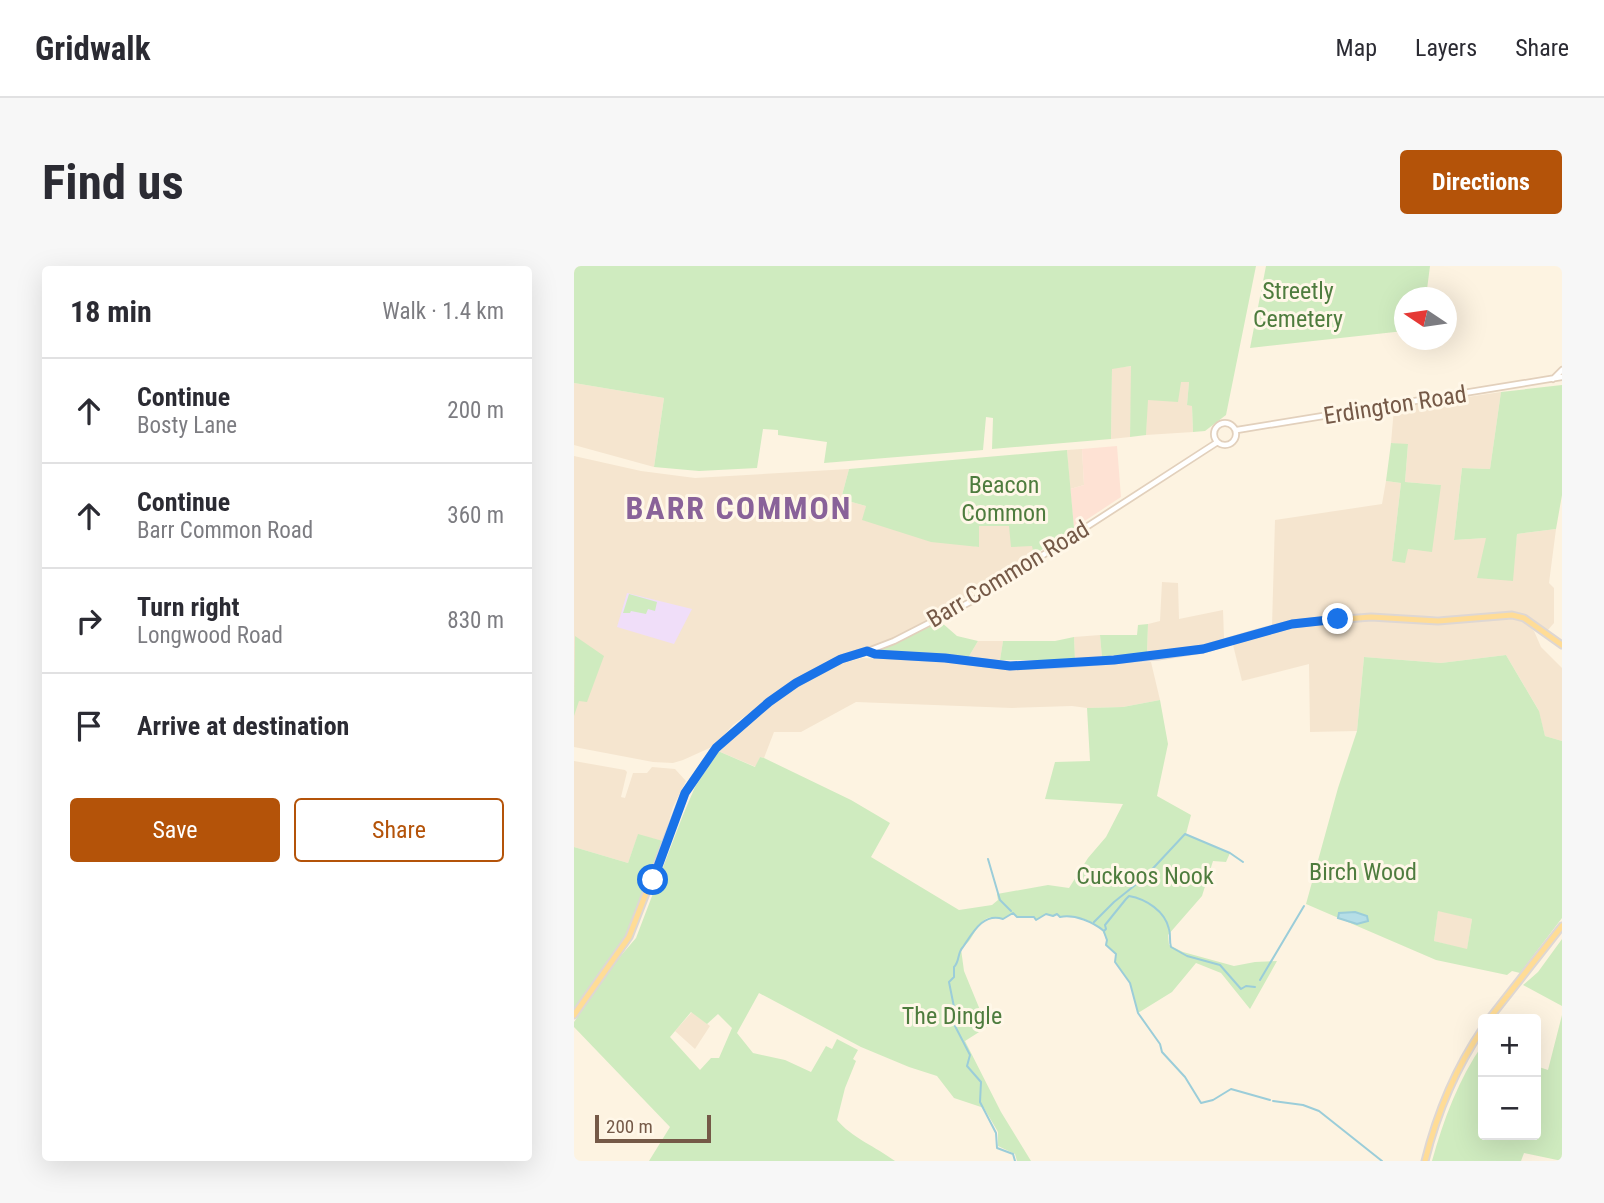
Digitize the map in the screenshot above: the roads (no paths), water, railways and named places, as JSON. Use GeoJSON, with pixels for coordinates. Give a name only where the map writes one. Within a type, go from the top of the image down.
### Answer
{"type":"FeatureCollection","features":[{"type":"Feature","properties":{"kind":"main road"},"geometry":{"type":"LineString","coordinates":[[867,651],[870,654],[945,658],[996,665],[1064,664],[1158,656],[1203,649],[1292,624],[1371,617],[1438,621],[1512,615],[1524,618],[1562,643]]}},
{"type":"Feature","properties":{"kind":"main road","name":"Barr Common Road"},"geometry":{"type":"LineString","coordinates":[[574,1015],[629,937],[685,793],[698,772],[725,739],[782,692],[841,659],[867,651]]}},
{"type":"Feature","properties":{"kind":"main road"},"geometry":{"type":"LineString","coordinates":[[1493,1014],[1562,926]]}},
{"type":"Feature","properties":{"kind":"main road"},"geometry":{"type":"LineString","coordinates":[[1424,1161],[1452,1081],[1478,1037]]}},
{"type":"Feature","properties":{"kind":"street"},"geometry":{"type":"LineString","coordinates":[[1552,379],[1562,370]]}},
{"type":"Feature","properties":{"kind":"street","name":"Erdington Road"},"geometry":{"type":"LineString","coordinates":[[1237,430],[1562,377]]}},
{"type":"Feature","properties":{"kind":"street"},"geometry":{"type":"LineString","coordinates":[[1229,423],[1237,430],[1236,437],[1228,443],[1216,443],[1213,434],[1221,424],[1229,423]]}},
{"type":"Feature","properties":{"kind":"street","name":"Barr Common Road"},"geometry":{"type":"LineString","coordinates":[[867,651],[894,641],[972,601],[1216,443]]}},
{"type":"Feature","properties":{"kind":"water"},"geometry":{"type":"Polygon","coordinates":[[[1355,912],[1367,916],[1368,921],[1357,924],[1338,918],[1339,913],[1355,912]]]}},
{"type":"Feature","properties":{"kind":"waterway"},"geometry":{"type":"LineString","coordinates":[[1094,922],[1144,878],[1185,834],[1230,853],[1243,862]]}},
{"type":"Feature","properties":{"kind":"waterway"},"geometry":{"type":"LineString","coordinates":[[988,859],[1000,900],[1011,911]]}},
{"type":"Feature","properties":{"kind":"waterway"},"geometry":{"type":"LineString","coordinates":[[1015,1161],[1013,1154],[997,1148],[996,1133],[980,1102],[981,1082],[967,1066],[970,1055],[954,1024],[955,1012],[949,982],[954,977],[954,967],[961,949],[984,921],[1003,919],[1013,913],[1017,917],[1034,917],[1036,920],[1046,914],[1057,914],[1060,917],[1083,920],[1104,931],[1105,925],[1129,896],[1148,903],[1163,917],[1170,931],[1171,947],[1187,956],[1220,965],[1241,989],[1246,986],[1255,987]]}},
{"type":"Feature","properties":{"kind":"waterway"},"geometry":{"type":"LineString","coordinates":[[1260,980],[1304,906]]}},
{"type":"Feature","properties":{"kind":"waterway"},"geometry":{"type":"LineString","coordinates":[[1104,932],[1106,945],[1116,954],[1115,962],[1130,983],[1138,1013],[1160,1044],[1162,1052],[1185,1077],[1201,1103],[1213,1100],[1231,1089],[1270,1100]]}},
{"type":"Feature","properties":{"kind":"waterway"},"geometry":{"type":"LineString","coordinates":[[1273,1101],[1303,1105],[1319,1111],[1382,1161]]}},
{"type":"Feature","properties":{"kind":"district","name":"BARR COMMON"},"geometry":{"type":"Point","coordinates":[739,508]}},
{"type":"Feature","properties":{"kind":"park label","name":"Streetly Cemetery"},"geometry":{"type":"Point","coordinates":[1298,305]}},
{"type":"Feature","properties":{"kind":"park label","name":"Beacon Common"},"geometry":{"type":"Point","coordinates":[1004,499]}},
{"type":"Feature","properties":{"kind":"park label","name":"Birch Wood"},"geometry":{"type":"Point","coordinates":[1363,872]}},
{"type":"Feature","properties":{"kind":"park label","name":"Cuckoos Nook"},"geometry":{"type":"Point","coordinates":[1145,876]}},
{"type":"Feature","properties":{"kind":"park label","name":"The Dingle"},"geometry":{"type":"Point","coordinates":[952,1016]}}]}
